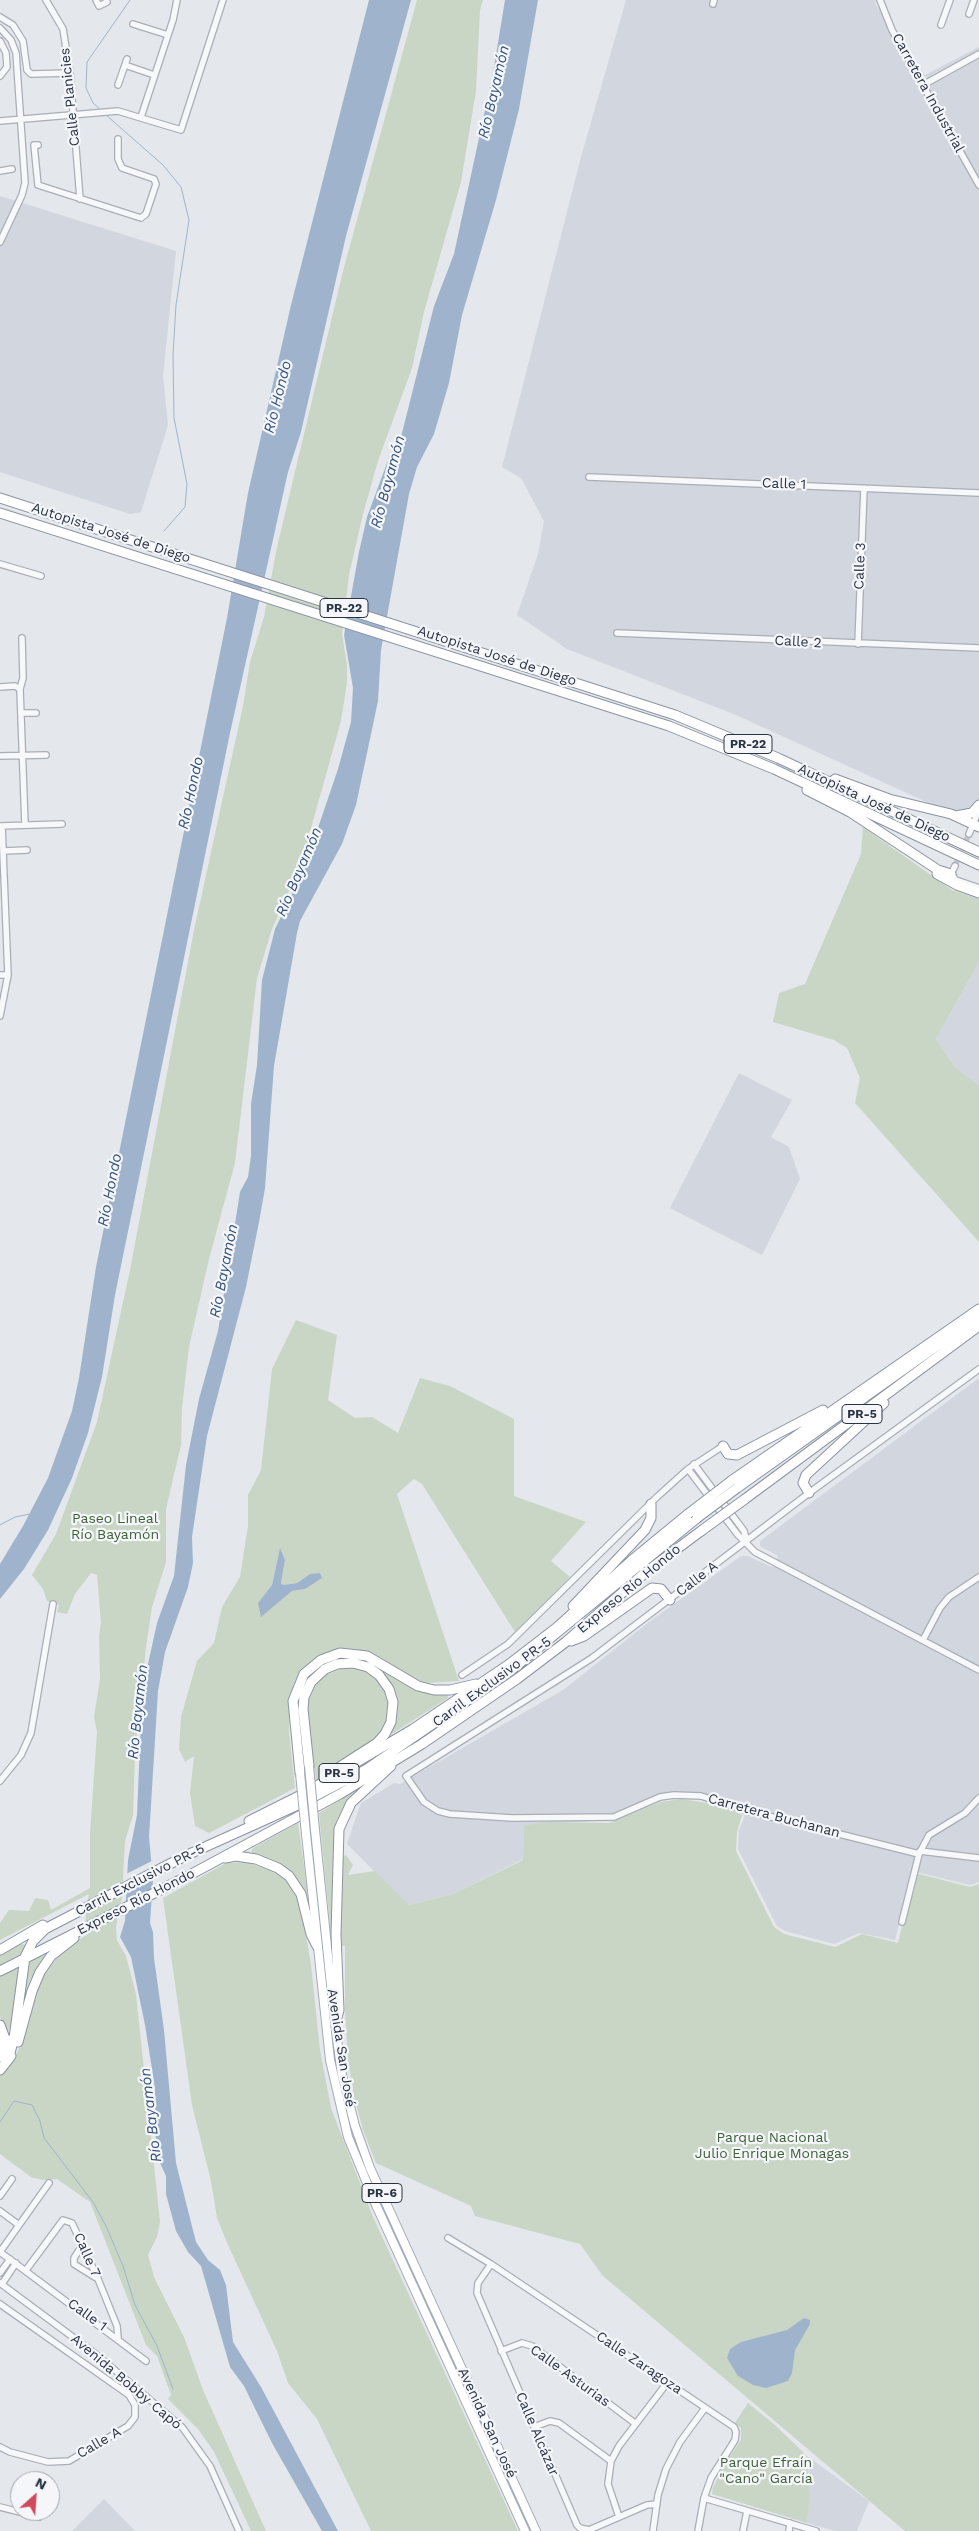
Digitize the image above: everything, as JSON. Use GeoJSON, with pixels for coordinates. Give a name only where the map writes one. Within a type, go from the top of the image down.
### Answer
{"type":"FeatureCollection","features":[{"type":"Feature","properties":{"kind":"highway","name":"Autopista José de Diego"},"geometry":{"type":"LineString","coordinates":[[0,498],[507,659],[675,715],[778,758],[979,853]]}},
{"type":"Feature","properties":{"kind":"highway"},"geometry":{"type":"LineString","coordinates":[[0,502],[25,506]]}},
{"type":"Feature","properties":{"kind":"highway"},"geometry":{"type":"LineString","coordinates":[[0,508],[136,551],[178,568]]}},
{"type":"Feature","properties":{"kind":"highway","name":"Autopista José de Diego"},"geometry":{"type":"LineString","coordinates":[[0,513],[653,720],[774,769],[979,864]]}},
{"type":"Feature","properties":{"kind":"highway"},"geometry":{"type":"LineString","coordinates":[[778,758],[889,799],[956,816],[976,826]]}},
{"type":"Feature","properties":{"kind":"highway"},"geometry":{"type":"LineString","coordinates":[[774,769],[864,820],[938,870],[951,873],[979,893]]}},
{"type":"Feature","properties":{"kind":"highway"},"geometry":{"type":"LineString","coordinates":[[956,816],[972,813],[979,805]]}},
{"type":"Feature","properties":{"kind":"highway","name":"Expreso Río Hondo"},"geometry":{"type":"LineString","coordinates":[[0,1950],[303,1794],[413,1729],[485,1680],[556,1628],[632,1560],[688,1514],[734,1484],[840,1404],[979,1309]]}},
{"type":"Feature","properties":{"kind":"highway","name":"Carril Exclusivo PR-5"},"geometry":{"type":"LineString","coordinates":[[185,1854],[306,1802],[386,1757],[532,1655],[697,1518],[734,1484],[979,1316]]}},
{"type":"Feature","properties":{"kind":"highway","name":"Expreso Río Hondo"},"geometry":{"type":"LineString","coordinates":[[0,1971],[186,1877],[340,1794],[399,1758],[518,1679],[560,1646],[646,1572],[894,1391],[979,1326]]}},
{"type":"Feature","properties":{"kind":"highway"},"geometry":{"type":"LineString","coordinates":[[809,1493],[803,1481],[806,1475],[882,1406],[894,1391]]}},
{"type":"Feature","properties":{"kind":"highway"},"geometry":{"type":"LineString","coordinates":[[722,1446],[728,1454],[737,1455],[828,1407],[840,1404]]}},
{"type":"Feature","properties":{"kind":"highway"},"geometry":{"type":"LineString","coordinates":[[556,1628],[568,1612],[645,1530],[652,1518],[651,1504]]}},
{"type":"Feature","properties":{"kind":"highway"},"geometry":{"type":"LineString","coordinates":[[560,1646],[584,1636],[652,1588],[661,1589],[670,1600]]}},
{"type":"Feature","properties":{"kind":"highway"},"geometry":{"type":"LineString","coordinates":[[300,1773],[293,1715],[294,1696],[304,1674],[325,1658],[345,1653],[366,1656],[418,1686],[434,1690],[455,1690],[485,1680]]}},
{"type":"Feature","properties":{"kind":"highway"},"geometry":{"type":"LineString","coordinates":[[303,1794],[338,1766],[377,1742],[388,1729],[393,1713],[392,1696],[385,1682],[372,1669],[353,1663],[337,1664],[325,1669],[311,1682],[304,1697],[303,1708],[309,1766]]}},
{"type":"Feature","properties":{"kind":"highway"},"geometry":{"type":"LineString","coordinates":[[335,2024],[339,2010],[336,1934],[339,1829],[351,1803],[399,1758]]}},
{"type":"Feature","properties":{"kind":"highway"},"geometry":{"type":"LineString","coordinates":[[219,1859],[236,1856],[256,1859],[278,1868],[289,1876],[301,1894],[311,1934],[317,1946]]}},
{"type":"Feature","properties":{"kind":"highway","name":"Carril Exclusivo PR-5"},"geometry":{"type":"LineString","coordinates":[[4,2059],[16,2018],[25,1958],[33,1941],[45,1929],[83,1906]]}},
{"type":"Feature","properties":{"kind":"highway"},"geometry":{"type":"LineString","coordinates":[[0,2070],[4,2059],[18,2040],[32,1991],[40,1972],[54,1954],[88,1927]]}},
{"type":"Feature","properties":{"kind":"highway"},"geometry":{"type":"LineString","coordinates":[[0,2025],[4,2043],[4,2059]]}},
{"type":"Feature","properties":{"kind":"main road","name":"Avenida San José"},"geometry":{"type":"LineString","coordinates":[[309,1766],[335,2024],[346,2092],[366,2159],[536,2531]]}},
{"type":"Feature","properties":{"kind":"main road","name":"Avenida San José"},"geometry":{"type":"LineString","coordinates":[[300,1773],[317,1946],[334,2084],[355,2158],[525,2531]]}},
{"type":"Feature","properties":{"kind":"street","name":"Calle Planicies"},"geometry":{"type":"LineString","coordinates":[[46,0],[63,29],[70,72],[80,199]]}},
{"type":"Feature","properties":{"kind":"street"},"geometry":{"type":"LineString","coordinates":[[141,117],[168,36],[177,0]]}},
{"type":"Feature","properties":{"kind":"street"},"geometry":{"type":"LineString","coordinates":[[0,121],[118,111],[180,130],[223,0]]}},
{"type":"Feature","properties":{"kind":"street","name":"Carretera Industrial"},"geometry":{"type":"LineString","coordinates":[[880,0],[892,30],[979,185]]}},
{"type":"Feature","properties":{"kind":"street"},"geometry":{"type":"LineString","coordinates":[[941,25],[950,0]]}},
{"type":"Feature","properties":{"kind":"street"},"geometry":{"type":"LineString","coordinates":[[970,14],[974,0]]}},
{"type":"Feature","properties":{"kind":"street"},"geometry":{"type":"LineString","coordinates":[[97,3],[107,2]]}},
{"type":"Feature","properties":{"kind":"street"},"geometry":{"type":"LineString","coordinates":[[0,17],[13,25],[23,42],[27,70],[30,74],[70,72]]}},
{"type":"Feature","properties":{"kind":"street"},"geometry":{"type":"LineString","coordinates":[[133,24],[168,36]]}},
{"type":"Feature","properties":{"kind":"street"},"geometry":{"type":"LineString","coordinates":[[0,28],[11,40],[16,53],[25,183],[22,196],[0,242]]}},
{"type":"Feature","properties":{"kind":"street"},"geometry":{"type":"LineString","coordinates":[[0,41],[6,53],[7,67],[0,76]]}},
{"type":"Feature","properties":{"kind":"street"},"geometry":{"type":"LineString","coordinates":[[923,85],[979,54]]}},
{"type":"Feature","properties":{"kind":"street"},"geometry":{"type":"LineString","coordinates":[[118,85],[126,62],[154,75]]}},
{"type":"Feature","properties":{"kind":"street"},"geometry":{"type":"LineString","coordinates":[[38,145],[34,145],[38,184],[141,218],[146,214],[156,184],[154,179],[122,168],[118,140]]}},
{"type":"Feature","properties":{"kind":"street"},"geometry":{"type":"LineString","coordinates":[[118,150],[125,149]]}},
{"type":"Feature","properties":{"kind":"street"},"geometry":{"type":"LineString","coordinates":[[0,171],[12,169]]}},
{"type":"Feature","properties":{"kind":"street","name":"Calle 1"},"geometry":{"type":"LineString","coordinates":[[588,477],[979,493]]}},
{"type":"Feature","properties":{"kind":"street","name":"Calle 3"},"geometry":{"type":"LineString","coordinates":[[858,644],[864,488]]}},
{"type":"Feature","properties":{"kind":"street"},"geometry":{"type":"LineString","coordinates":[[0,564],[41,576]]}},
{"type":"Feature","properties":{"kind":"street","name":"Calle 2"},"geometry":{"type":"LineString","coordinates":[[617,633],[979,648]]}},
{"type":"Feature","properties":{"kind":"street"},"geometry":{"type":"LineString","coordinates":[[22,638],[23,678],[20,689],[25,825]]}},
{"type":"Feature","properties":{"kind":"street"},"geometry":{"type":"LineString","coordinates":[[0,687],[15,686],[20,689]]}},
{"type":"Feature","properties":{"kind":"street"},"geometry":{"type":"LineString","coordinates":[[21,713],[36,713]]}},
{"type":"Feature","properties":{"kind":"street"},"geometry":{"type":"LineString","coordinates":[[0,756],[46,755]]}},
{"type":"Feature","properties":{"kind":"street"},"geometry":{"type":"LineString","coordinates":[[969,834],[976,826],[979,810]]}},
{"type":"Feature","properties":{"kind":"street"},"geometry":{"type":"LineString","coordinates":[[0,1016],[8,975],[3,933],[3,851],[1,826],[62,824]]}},
{"type":"Feature","properties":{"kind":"street"},"geometry":{"type":"LineString","coordinates":[[3,851],[26,850]]}},
{"type":"Feature","properties":{"kind":"street"},"geometry":{"type":"LineString","coordinates":[[951,873],[956,880],[979,888]]}},
{"type":"Feature","properties":{"kind":"street"},"geometry":{"type":"LineString","coordinates":[[0,975],[8,975]]}},
{"type":"Feature","properties":{"kind":"street","name":"Calle A"},"geometry":{"type":"LineString","coordinates":[[406,1776],[568,1675],[747,1542],[809,1493],[979,1368]]}},
{"type":"Feature","properties":{"kind":"street"},"geometry":{"type":"LineString","coordinates":[[462,1675],[508,1644],[688,1469],[722,1446]]}},
{"type":"Feature","properties":{"kind":"street"},"geometry":{"type":"LineString","coordinates":[[694,1464],[744,1531],[747,1542]]}},
{"type":"Feature","properties":{"kind":"street"},"geometry":{"type":"LineString","coordinates":[[688,1469],[738,1535],[755,1552],[979,1670]]}},
{"type":"Feature","properties":{"kind":"street"},"geometry":{"type":"LineString","coordinates":[[923,1640],[940,1608],[949,1597],[979,1577]]}},
{"type":"Feature","properties":{"kind":"street"},"geometry":{"type":"LineString","coordinates":[[0,1781],[21,1755],[31,1733],[53,1604]]}},
{"type":"Feature","properties":{"kind":"street","name":"Carretera Buchanan"},"geometry":{"type":"LineString","coordinates":[[406,1776],[424,1802],[438,1811],[450,1814],[512,1818],[614,1817],[660,1797],[674,1795],[701,1796],[748,1811],[920,1852],[979,1858]]}},
{"type":"Feature","properties":{"kind":"street"},"geometry":{"type":"LineString","coordinates":[[902,1922],[920,1852],[929,1835],[965,1813],[979,1798]]}},
{"type":"Feature","properties":{"kind":"street"},"geometry":{"type":"LineString","coordinates":[[0,2196],[12,2179]]}},
{"type":"Feature","properties":{"kind":"street"},"geometry":{"type":"LineString","coordinates":[[26,2270],[0,2252],[45,2185]]}},
{"type":"Feature","properties":{"kind":"street"},"geometry":{"type":"LineString","coordinates":[[0,2212],[19,2225]]}},
{"type":"Feature","properties":{"kind":"street","name":"Calle 7"},"geometry":{"type":"LineString","coordinates":[[26,2270],[63,2220],[72,2223],[84,2244],[117,2326],[118,2338]]}},
{"type":"Feature","properties":{"kind":"street","name":"Calle Zaragoza"},"geometry":{"type":"LineString","coordinates":[[448,2238],[491,2264],[734,2428],[737,2436],[714,2474],[704,2498],[698,2531]]}},
{"type":"Feature","properties":{"kind":"street"},"geometry":{"type":"LineString","coordinates":[[84,2244],[74,2258],[74,2264],[98,2279]]}},
{"type":"Feature","properties":{"kind":"street"},"geometry":{"type":"LineString","coordinates":[[0,2273],[10,2259]]}},
{"type":"Feature","properties":{"kind":"street"},"geometry":{"type":"LineString","coordinates":[[1,2284],[16,2263]]}},
{"type":"Feature","properties":{"kind":"street","name":"Calle Alcázar"},"geometry":{"type":"LineString","coordinates":[[491,2264],[478,2284],[477,2293],[578,2527],[589,2530],[647,2505],[657,2504]]}},
{"type":"Feature","properties":{"kind":"street","name":"Calle 1"},"geometry":{"type":"LineString","coordinates":[[26,2270],[146,2361]]}},
{"type":"Feature","properties":{"kind":"street","name":"Avenida Bobby Capó"},"geometry":{"type":"LineString","coordinates":[[1,2284],[97,2355],[182,2427],[210,2466],[238,2531]]}},
{"type":"Feature","properties":{"kind":"street","name":"Calle A"},"geometry":{"type":"LineString","coordinates":[[0,2304],[129,2396],[135,2405],[135,2417],[128,2426],[69,2461],[48,2462],[10,2452],[0,2447]]}},
{"type":"Feature","properties":{"kind":"street","name":"Calle Asturias"},"geometry":{"type":"LineString","coordinates":[[501,2350],[522,2343],[532,2346],[636,2424]]}},
{"type":"Feature","properties":{"kind":"street"},"geometry":{"type":"LineString","coordinates":[[619,2517],[608,2484],[611,2461],[667,2383]]}},
{"type":"Feature","properties":{"kind":"street"},"geometry":{"type":"LineString","coordinates":[[653,2531],[664,2475],[673,2454],[705,2408]]}},
{"type":"Feature","properties":{"kind":"street"},"geometry":{"type":"LineString","coordinates":[[534,2427],[550,2421],[559,2423],[611,2461]]}},
{"type":"Feature","properties":{"kind":"street"},"geometry":{"type":"LineString","coordinates":[[704,2498],[816,2531]]}},
{"type":"Feature","properties":{"kind":"street"},"geometry":{"type":"LineString","coordinates":[[744,2531],[747,2511]]}},
{"type":"Feature","properties":{"kind":"street"},"geometry":{"type":"LineString","coordinates":[[789,2531],[790,2523]]}},
{"type":"Feature","properties":{"kind":"shaded area"},"geometry":{"type":"Polygon","coordinates":[[[626,0],[875,0],[876,5],[925,75],[979,47],[979,826],[736,715],[567,649],[517,615],[538,554],[544,521],[521,478],[502,467],[581,157],[626,0]]]}},
{"type":"Feature","properties":{"kind":"shaded area"},"geometry":{"type":"Polygon","coordinates":[[[0,196],[176,251],[163,376],[168,425],[141,512],[130,514],[0,472],[0,196]]]}},
{"type":"Feature","properties":{"kind":"shaded area"},"geometry":{"type":"Polygon","coordinates":[[[979,962],[979,1085],[955,1067],[936,1039],[979,962]]]}},
{"type":"Feature","properties":{"kind":"shaded area"},"geometry":{"type":"Polygon","coordinates":[[[739,1073],[792,1100],[771,1137],[789,1147],[800,1179],[762,1255],[670,1208],[739,1073]]]}},
{"type":"Feature","properties":{"kind":"shaded area"},"geometry":{"type":"Polygon","coordinates":[[[979,1378],[979,1882],[970,1885],[912,1871],[895,1940],[859,1933],[834,1944],[785,1931],[777,1926],[738,1849],[739,1830],[745,1816],[727,1805],[700,1799],[679,1798],[659,1800],[614,1820],[524,1825],[523,1859],[453,1894],[408,1905],[347,1844],[361,1803],[394,1783],[400,1784],[563,1690],[649,1622],[741,1556],[748,1556],[772,1567],[778,1556],[760,1546],[760,1541],[979,1378]]]}},
{"type":"Feature","properties":{"kind":"shaded area"},"geometry":{"type":"Polygon","coordinates":[[[803,2453],[869,2501],[857,2531],[835,2531],[807,2523],[810,2478],[803,2453]]]}},
{"type":"Feature","properties":{"kind":"shaded area"},"geometry":{"type":"Polygon","coordinates":[[[104,2499],[135,2531],[72,2531],[104,2499]]]}},
{"type":"Feature","properties":{"kind":"green space","name":"Paseo Lineal Río Bayamón"},"geometry":{"type":"Polygon","coordinates":[[[417,0],[483,0],[480,10],[476,91],[461,182],[424,312],[412,368],[378,461],[349,575],[342,634],[347,665],[347,683],[341,721],[301,864],[272,929],[257,978],[235,1163],[209,1259],[189,1347],[182,1408],[181,1445],[166,1509],[166,1562],[152,1607],[146,1647],[135,1754],[133,1815],[125,1841],[122,1898],[116,1927],[117,1940],[126,1956],[136,1994],[160,2222],[157,2237],[148,2255],[154,2277],[184,2337],[203,2390],[266,2531],[251,2531],[214,2452],[198,2429],[168,2399],[171,2395],[157,2356],[146,2345],[90,2202],[57,2179],[43,2180],[31,2177],[0,2154],[0,2075],[11,2064],[23,2041],[34,1997],[42,1977],[63,1950],[88,1934],[85,1914],[89,1894],[0,1940],[0,1923],[9,1910],[29,1911],[35,1898],[48,1900],[51,1910],[90,1888],[90,1834],[97,1732],[94,1717],[100,1679],[99,1636],[101,1623],[97,1575],[91,1573],[75,1594],[67,1614],[57,1612],[59,1605],[47,1601],[43,1589],[32,1575],[56,1534],[97,1422],[130,1270],[194,930],[243,706],[250,662],[264,617],[277,547],[343,271],[417,0]]]}},
{"type":"Feature","properties":{"kind":"green space"},"geometry":{"type":"Polygon","coordinates":[[[863,827],[952,890],[979,899],[979,962],[936,1039],[955,1067],[979,1085],[979,1242],[855,1103],[860,1078],[847,1048],[834,1040],[773,1022],[779,993],[805,984],[861,854],[863,827]]]}},
{"type":"Feature","properties":{"kind":"green space"},"geometry":{"type":"Polygon","coordinates":[[[296,1320],[337,1335],[328,1400],[355,1418],[372,1417],[398,1433],[420,1378],[450,1386],[514,1419],[514,1496],[586,1522],[551,1561],[570,1577],[515,1632],[422,1484],[414,1479],[397,1494],[459,1681],[424,1683],[364,1651],[338,1650],[315,1658],[301,1671],[291,1692],[289,1732],[295,1788],[209,1833],[195,1826],[190,1793],[194,1756],[185,1762],[179,1749],[181,1717],[197,1661],[214,1643],[222,1607],[240,1577],[248,1526],[248,1495],[261,1470],[272,1369],[296,1320]],[[280,1549],[272,1585],[258,1603],[270,1607],[292,1591],[305,1589],[310,1574],[297,1583],[283,1585],[281,1583],[285,1560],[280,1549]]]}},
{"type":"Feature","properties":{"kind":"green space"},"geometry":{"type":"Polygon","coordinates":[[[338,1656],[359,1656],[396,1674],[448,1694],[448,1698],[392,1734],[389,1732],[396,1699],[367,1664],[319,1669],[300,1717],[303,1766],[295,1709],[301,1684],[316,1666],[338,1656]]]}},
{"type":"Feature","properties":{"kind":"green space"},"geometry":{"type":"Polygon","coordinates":[[[351,1666],[372,1674],[383,1686],[388,1696],[387,1719],[374,1742],[335,1766],[316,1781],[306,1701],[312,1685],[330,1670],[351,1666]]]}},
{"type":"Feature","properties":{"kind":"green space"},"geometry":{"type":"Polygon","coordinates":[[[358,1789],[344,1809],[333,1954],[319,1813],[358,1789]]]}},
{"type":"Feature","properties":{"kind":"green space","name":"Parque Nacional Julio Enrique Monagas"},"geometry":{"type":"Polygon","coordinates":[[[682,1799],[726,1806],[742,1815],[737,1832],[736,1851],[774,1927],[784,1934],[835,1947],[862,1934],[898,1943],[915,1873],[970,1887],[979,1884],[979,2531],[905,2531],[603,2276],[580,2244],[475,2216],[471,2206],[376,2163],[363,2130],[354,2096],[348,2058],[345,2011],[345,1946],[341,1946],[341,1858],[346,1855],[353,1865],[348,1875],[375,1871],[409,1905],[453,1894],[523,1860],[524,1825],[551,1822],[609,1823],[660,1802],[682,1799]]]}},
{"type":"Feature","properties":{"kind":"green space"},"geometry":{"type":"Polygon","coordinates":[[[298,1823],[308,1894],[306,1896],[302,1890],[251,1852],[253,1848],[298,1823]]]}},
{"type":"Feature","properties":{"kind":"green space"},"geometry":{"type":"Polygon","coordinates":[[[246,1862],[282,1874],[295,1890],[301,1904],[311,1965],[320,2050],[331,2108],[373,2217],[518,2531],[371,2531],[317,2419],[288,2383],[277,2351],[217,2218],[211,2181],[192,2105],[163,1898],[226,1863],[246,1862]]]}},
{"type":"Feature","properties":{"kind":"green space"},"geometry":{"type":"Polygon","coordinates":[[[19,1943],[26,1945],[22,1953],[0,1965],[0,1954],[19,1943]]]}},
{"type":"Feature","properties":{"kind":"green space"},"geometry":{"type":"Polygon","coordinates":[[[47,1951],[30,1980],[22,2003],[26,1963],[47,1951]]]}},
{"type":"Feature","properties":{"kind":"green space"},"geometry":{"type":"Polygon","coordinates":[[[21,1965],[13,2019],[7,2035],[0,2016],[0,1975],[21,1965]]]}},
{"type":"Feature","properties":{"kind":"green space","name":"Parque Efraín \"Cano\" García"},"geometry":{"type":"Polygon","coordinates":[[[748,2403],[775,2425],[803,2452],[807,2461],[810,2494],[807,2523],[712,2494],[713,2487],[723,2467],[741,2440],[741,2428],[735,2423],[748,2403]]]}},
{"type":"Feature","properties":{"kind":"water","name":"Río Hondo"},"geometry":{"type":"Polygon","coordinates":[[[369,0],[411,0],[346,236],[301,432],[288,472],[230,733],[115,1295],[102,1377],[88,1433],[72,1478],[48,1530],[24,1569],[0,1599],[0,1564],[23,1526],[48,1478],[72,1411],[96,1267],[227,618],[248,493],[291,305],[369,0]]]}},
{"type":"Feature","properties":{"kind":"water","name":"Río Bayamón"},"geometry":{"type":"Polygon","coordinates":[[[505,0],[538,0],[519,109],[496,200],[462,315],[449,383],[434,434],[417,467],[409,494],[381,650],[378,701],[356,805],[342,844],[300,921],[297,933],[274,1066],[265,1188],[259,1222],[246,1287],[207,1436],[192,1537],[193,1563],[188,1587],[165,1652],[158,1691],[149,1837],[153,1880],[150,1923],[153,1932],[154,1958],[164,2030],[176,2163],[196,2242],[208,2260],[220,2270],[226,2285],[233,2342],[261,2387],[338,2531],[322,2531],[272,2443],[244,2386],[230,2367],[201,2266],[188,2252],[176,2231],[166,2194],[166,2176],[156,2154],[155,2088],[145,2025],[131,1957],[120,1937],[125,1921],[128,1860],[137,1815],[141,1720],[148,1664],[157,1623],[174,1576],[186,1465],[199,1399],[218,1331],[240,1192],[248,1177],[251,1156],[251,1104],[257,1065],[262,980],[275,929],[304,869],[338,769],[351,722],[353,688],[344,635],[359,552],[367,517],[390,455],[401,437],[434,306],[454,254],[493,73],[505,0]]]}},
{"type":"Feature","properties":{"kind":"water"},"geometry":{"type":"Polygon","coordinates":[[[280,1548],[285,1560],[281,1583],[283,1585],[297,1583],[310,1574],[320,1573],[322,1578],[305,1589],[292,1591],[261,1617],[258,1603],[272,1585],[280,1548]]]}},
{"type":"Feature","properties":{"kind":"water"},"geometry":{"type":"Polygon","coordinates":[[[804,2318],[810,2320],[810,2324],[795,2350],[792,2373],[788,2381],[766,2388],[753,2385],[738,2376],[727,2358],[730,2349],[741,2342],[787,2330],[804,2318]]]}},
{"type":"Feature","properties":{"kind":"pier"},"geometry":{"type":"Polygon","coordinates":[[[154,1860],[155,1874],[124,1890],[124,1875],[154,1860]]]}},
{"type":"Feature","properties":{"kind":"waterway"},"geometry":{"type":"LineString","coordinates":[[102,111],[93,103],[86,88],[87,62],[130,0]]}},
{"type":"Feature","properties":{"kind":"waterway"},"geometry":{"type":"LineString","coordinates":[[106,115],[163,165],[181,187],[189,220],[176,305],[173,355],[174,418],[187,484],[185,507],[164,531]]}},
{"type":"Feature","properties":{"kind":"waterway"},"geometry":{"type":"LineString","coordinates":[[0,1525],[15,1517],[30,1514]]}},
{"type":"Feature","properties":{"kind":"waterway"},"geometry":{"type":"LineString","coordinates":[[0,2122],[14,2101],[32,2105],[40,2121],[44,2138],[93,2202],[106,2226],[123,2266],[135,2305],[157,2346],[173,2389]]}},
{"type":"Feature","properties":{"kind":"tunnel"},"geometry":{"type":"LineString","coordinates":[[955,866],[969,834]]}}]}
